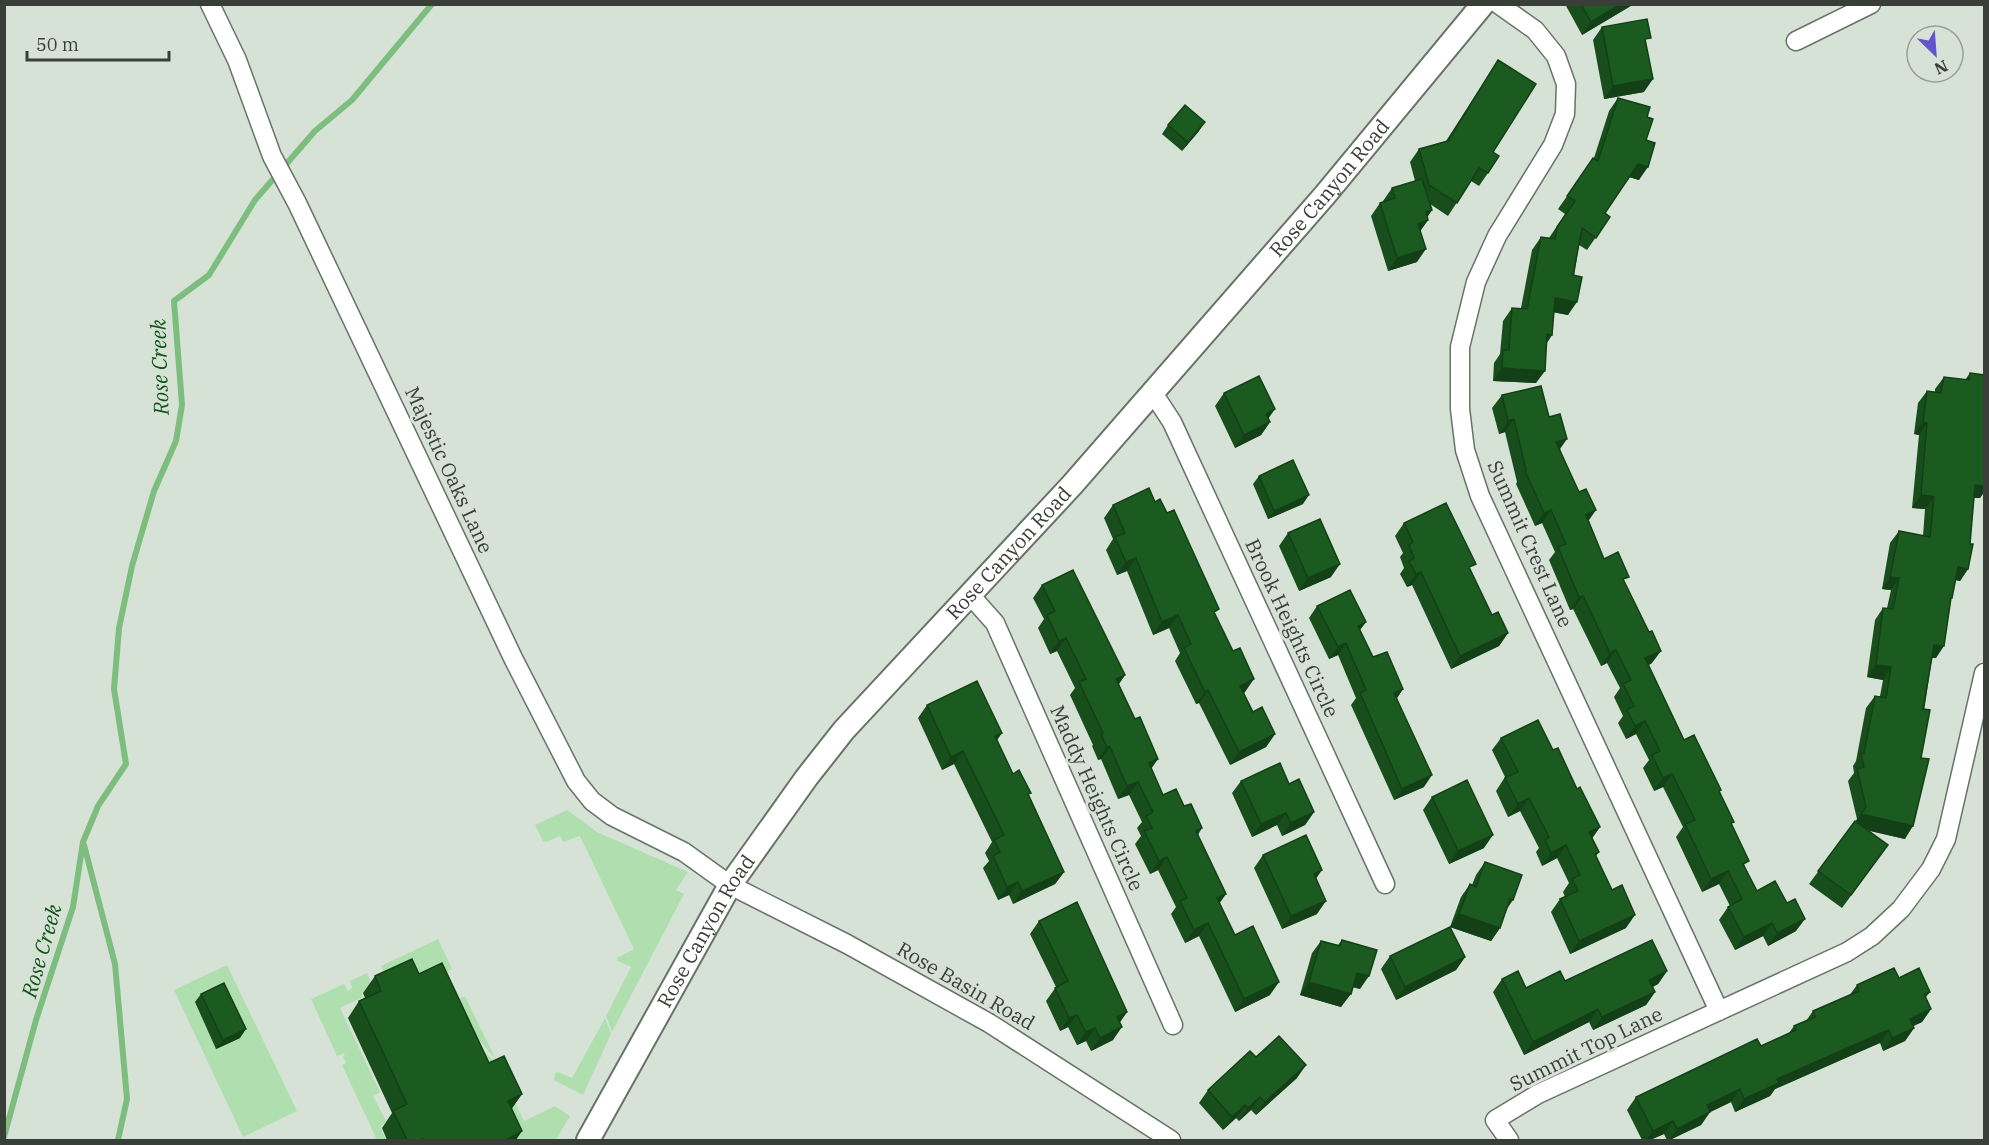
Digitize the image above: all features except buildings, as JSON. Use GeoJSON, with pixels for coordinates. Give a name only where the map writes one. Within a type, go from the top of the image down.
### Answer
{"type":"FeatureCollection","features":[{"type":"Feature","properties":{"kind":"street","name":"Majestic Oaks Lane"},"geometry":{"type":"LineString","coordinates":[[210,4],[237,60],[272,156],[513,658],[576,781],[592,801],[612,816],[684,852],[730,885]]}},
{"type":"Feature","properties":{"kind":"street","name":"Rose Canyon Road"},"geometry":{"type":"LineString","coordinates":[[588,1140],[730,885],[807,777],[844,730],[1072,485],[1153,393],[1325,195],[1483,4]]}},
{"type":"Feature","properties":{"kind":"street","name":"Summit Crest Lane"},"geometry":{"type":"LineString","coordinates":[[1497,4],[1535,30],[1556,56],[1566,84],[1565,114],[1553,145],[1497,236],[1476,282],[1460,347],[1460,409],[1465,450],[1480,496],[1719,1011]]}},
{"type":"Feature","properties":{"kind":"street"},"geometry":{"type":"LineString","coordinates":[[1796,41],[1871,4]]}},
{"type":"Feature","properties":{"kind":"street","name":"Brook Heights Circle"},"geometry":{"type":"LineString","coordinates":[[1153,393],[1172,422],[1386,884]]}},
{"type":"Feature","properties":{"kind":"street","name":"Maddy Heights Circle"},"geometry":{"type":"LineString","coordinates":[[970,595],[995,623],[1173,1026]]}},
{"type":"Feature","properties":{"kind":"street"},"geometry":{"type":"LineString","coordinates":[[1719,1011],[1847,952],[1872,936],[1901,909],[1931,869],[1946,839],[1984,673]]}},
{"type":"Feature","properties":{"kind":"street","name":"Rose Basin Road"},"geometry":{"type":"LineString","coordinates":[[730,885],[847,944],[989,1023],[1171,1140]]}},
{"type":"Feature","properties":{"kind":"street","name":"Summit Top Lane"},"geometry":{"type":"LineString","coordinates":[[1509,1140],[1495,1120],[1538,1094],[1719,1011]]}},
{"type":"Feature","properties":{"kind":"green space"},"geometry":{"type":"Polygon","coordinates":[[[567,810],[597,832],[688,872],[676,890],[684,894],[612,1032],[606,1016],[631,967],[618,961],[617,958],[634,949],[580,836],[563,842],[560,836],[546,842],[543,841],[535,825],[567,810]]]}},
{"type":"Feature","properties":{"kind":"green space"},"geometry":{"type":"Polygon","coordinates":[[[438,939],[452,969],[443,974],[471,1032],[484,1051],[497,1064],[524,1121],[555,1106],[570,1116],[556,1140],[508,1140],[388,980],[381,966],[438,939]]]}},
{"type":"Feature","properties":{"kind":"green space"},"geometry":{"type":"Polygon","coordinates":[[[227,965],[297,1111],[243,1137],[174,990],[227,965]]]}},
{"type":"Feature","properties":{"kind":"green space"},"geometry":{"type":"Polygon","coordinates":[[[367,973],[373,987],[362,993],[363,997],[340,1008],[380,1092],[373,1096],[386,1121],[380,1127],[386,1140],[377,1140],[342,1065],[346,1063],[343,1057],[345,1053],[337,1056],[311,999],[344,984],[348,991],[352,988],[350,981],[367,973]]]}},
{"type":"Feature","properties":{"kind":"green space"},"geometry":{"type":"Polygon","coordinates":[[[465,996],[496,1060],[473,1032],[456,1000],[465,996]]]}},
{"type":"Feature","properties":{"kind":"green space"},"geometry":{"type":"Polygon","coordinates":[[[605,1018],[611,1034],[583,1095],[554,1080],[555,1073],[558,1072],[572,1078],[605,1018]]]}},
{"type":"Feature","properties":{"kind":"waterway","name":"Rose Creek"},"geometry":{"type":"LineString","coordinates":[[4,1137],[36,1020],[73,907],[83,842],[98,806],[126,764],[114,689],[119,628],[132,566],[154,491],[176,441],[182,405],[174,301],[209,275],[255,200],[315,131],[352,100],[432,4]]}},
{"type":"Feature","properties":{"kind":"waterway","name":"Rose Creek"},"geometry":{"type":"LineString","coordinates":[[84,845],[115,964],[127,1099],[118,1140]]}}]}
